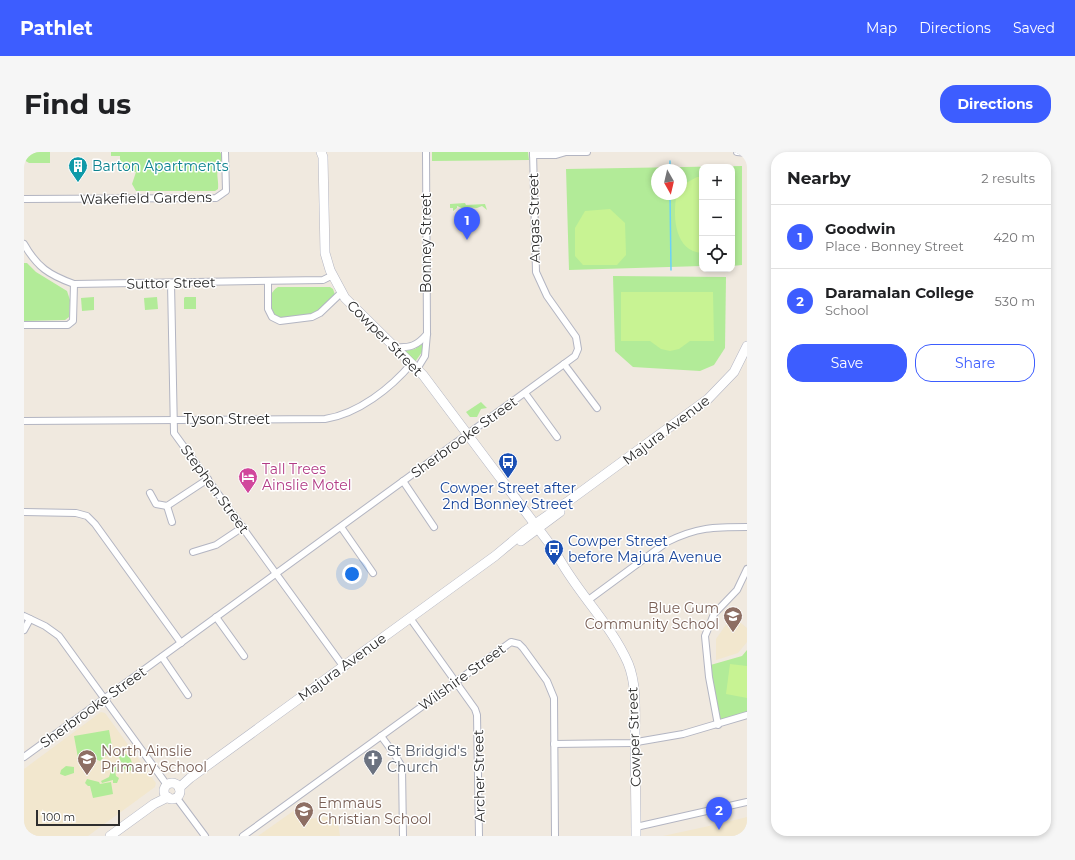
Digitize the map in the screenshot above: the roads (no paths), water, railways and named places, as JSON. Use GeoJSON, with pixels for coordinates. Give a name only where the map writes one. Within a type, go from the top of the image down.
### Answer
{"type":"FeatureCollection","features":[{"type":"Feature","properties":{"kind":"main road","name":"Cowper Street"},"geometry":{"type":"LineString","coordinates":[[323,154],[325,253],[333,275],[342,292],[356,310],[414,366],[512,495],[518,499],[550,554],[562,564]]}},
{"type":"Feature","properties":{"kind":"main road","name":"Majura Avenue"},"geometry":{"type":"LineString","coordinates":[[534,528],[708,399],[734,372],[747,346]]}},
{"type":"Feature","properties":{"kind":"main road","name":"Majura Avenue"},"geometry":{"type":"LineString","coordinates":[[110,836],[410,618],[508,544],[557,515],[570,500]]}},
{"type":"Feature","properties":{"kind":"main road"},"geometry":{"type":"LineString","coordinates":[[550,543],[549,526],[557,515]]}},
{"type":"Feature","properties":{"kind":"main road","name":"Cowper Street"},"geometry":{"type":"LineString","coordinates":[[534,528],[550,543],[587,601],[615,637],[629,664],[634,693],[636,832]]}},
{"type":"Feature","properties":{"kind":"street","name":"Wakefield Gardens"},"geometry":{"type":"LineString","coordinates":[[24,199],[216,198],[226,191],[225,152]]}},
{"type":"Feature","properties":{"kind":"street","name":"Bonney Street"},"geometry":{"type":"LineString","coordinates":[[414,366],[425,356],[427,334],[426,152]]}},
{"type":"Feature","properties":{"kind":"street"},"geometry":{"type":"LineString","coordinates":[[533,154],[556,155],[565,152],[588,152]]}},
{"type":"Feature","properties":{"kind":"street"},"geometry":{"type":"LineString","coordinates":[[737,152],[747,153]]}},
{"type":"Feature","properties":{"kind":"street","name":"Angas Street"},"geometry":{"type":"LineString","coordinates":[[533,154],[536,272],[547,296],[576,337],[578,344]]}},
{"type":"Feature","properties":{"kind":"street","name":"Suttor Street"},"geometry":{"type":"LineString","coordinates":[[24,244],[31,256],[41,267],[51,274],[74,284],[323,280],[333,275]]}},
{"type":"Feature","properties":{"kind":"street"},"geometry":{"type":"LineString","coordinates":[[24,259],[31,256]]}},
{"type":"Feature","properties":{"kind":"street"},"geometry":{"type":"LineString","coordinates":[[268,281],[268,308],[272,317],[280,321],[312,317],[320,313],[342,292]]}},
{"type":"Feature","properties":{"kind":"street","name":"Stephen Street"},"geometry":{"type":"LineString","coordinates":[[171,283],[174,433],[343,666]]}},
{"type":"Feature","properties":{"kind":"street"},"geometry":{"type":"LineString","coordinates":[[24,325],[68,325],[73,322],[74,284]]}},
{"type":"Feature","properties":{"kind":"street"},"geometry":{"type":"LineString","coordinates":[[395,347],[413,346],[420,342],[427,334]]}},
{"type":"Feature","properties":{"kind":"street","name":"Sherbrooke Street"},"geometry":{"type":"LineString","coordinates":[[24,757],[576,356],[578,344]]}},
{"type":"Feature","properties":{"kind":"street"},"geometry":{"type":"LineString","coordinates":[[564,364],[597,408]]}},
{"type":"Feature","properties":{"kind":"street","name":"Tyson Street"},"geometry":{"type":"LineString","coordinates":[[24,421],[325,419],[339,417],[371,399],[404,372],[414,366]]}},
{"type":"Feature","properties":{"kind":"street","name":"Sherbrooke Street"},"geometry":{"type":"LineString","coordinates":[[525,393],[557,437]]}},
{"type":"Feature","properties":{"kind":"street"},"geometry":{"type":"LineString","coordinates":[[150,493],[156,504],[167,506],[208,480]]}},
{"type":"Feature","properties":{"kind":"street","name":"Sherbrooke Street"},"geometry":{"type":"LineString","coordinates":[[403,481],[434,527]]}},
{"type":"Feature","properties":{"kind":"street"},"geometry":{"type":"LineString","coordinates":[[167,506],[172,522]]}},
{"type":"Feature","properties":{"kind":"street"},"geometry":{"type":"LineString","coordinates":[[24,512],[76,513],[87,516],[95,524],[181,643]]}},
{"type":"Feature","properties":{"kind":"street"},"geometry":{"type":"LineString","coordinates":[[587,601],[668,542],[684,534],[717,527],[747,526]]}},
{"type":"Feature","properties":{"kind":"street"},"geometry":{"type":"LineString","coordinates":[[194,552],[216,545],[243,527]]}},
{"type":"Feature","properties":{"kind":"street"},"geometry":{"type":"LineString","coordinates":[[341,527],[373,573]]}},
{"type":"Feature","properties":{"kind":"street"},"geometry":{"type":"LineString","coordinates":[[718,725],[709,677],[706,636],[714,614],[737,590],[747,569]]}},
{"type":"Feature","properties":{"kind":"street"},"geometry":{"type":"LineString","coordinates":[[216,617],[244,656]]}},
{"type":"Feature","properties":{"kind":"street"},"geometry":{"type":"LineString","coordinates":[[24,630],[27,618],[45,626],[59,636],[205,836]]}},
{"type":"Feature","properties":{"kind":"street","name":"Archer Street"},"geometry":{"type":"LineString","coordinates":[[410,618],[475,709],[478,721],[479,836]]}},
{"type":"Feature","properties":{"kind":"street","name":"Wilshire Street"},"geometry":{"type":"LineString","coordinates":[[243,836],[455,681],[511,642],[519,644],[552,689],[554,698],[555,836]]}},
{"type":"Feature","properties":{"kind":"street"},"geometry":{"type":"LineString","coordinates":[[162,657],[188,695]]}},
{"type":"Feature","properties":{"kind":"street"},"geometry":{"type":"LineString","coordinates":[[554,744],[635,743],[718,725],[747,715]]}},
{"type":"Feature","properties":{"kind":"street"},"geometry":{"type":"LineString","coordinates":[[381,736],[395,754],[402,767],[403,836]]}},
{"type":"Feature","properties":{"kind":"street"},"geometry":{"type":"LineString","coordinates":[[636,832],[747,802]]}},
{"type":"Feature","properties":{"kind":"waterway"},"geometry":{"type":"LineString","coordinates":[[670,200],[671,270]]}},
{"type":"Feature","properties":{"kind":"place","name":"Barton Apartments"},"geometry":{"type":"Point","coordinates":[78,183]}},
{"type":"Feature","properties":{"kind":"place","name":"Goodwin"},"geometry":{"type":"Point","coordinates":[467,240]}},
{"type":"Feature","properties":{"kind":"place","name":"Cowper Street after 2nd Bonney Street"},"geometry":{"type":"Point","coordinates":[508,479]}},
{"type":"Feature","properties":{"kind":"place","name":"Tall Trees Ainslie Motel"},"geometry":{"type":"Point","coordinates":[248,494]}},
{"type":"Feature","properties":{"kind":"place","name":"Cowper Street before Majura Avenue"},"geometry":{"type":"Point","coordinates":[554,566]}},
{"type":"Feature","properties":{"kind":"place","name":"Blue Gum Community School"},"geometry":{"type":"Point","coordinates":[733,633]}},
{"type":"Feature","properties":{"kind":"place","name":"North Ainslie Primary School"},"geometry":{"type":"Point","coordinates":[87,776]}},
{"type":"Feature","properties":{"kind":"place","name":"St Bridgid's Church"},"geometry":{"type":"Point","coordinates":[373,776]}},
{"type":"Feature","properties":{"kind":"place","name":"Emmaus Christian School"},"geometry":{"type":"Point","coordinates":[304,828]}},
{"type":"Feature","properties":{"kind":"place","name":"Daramalan College"},"geometry":{"type":"Point","coordinates":[719,830]}}]}
